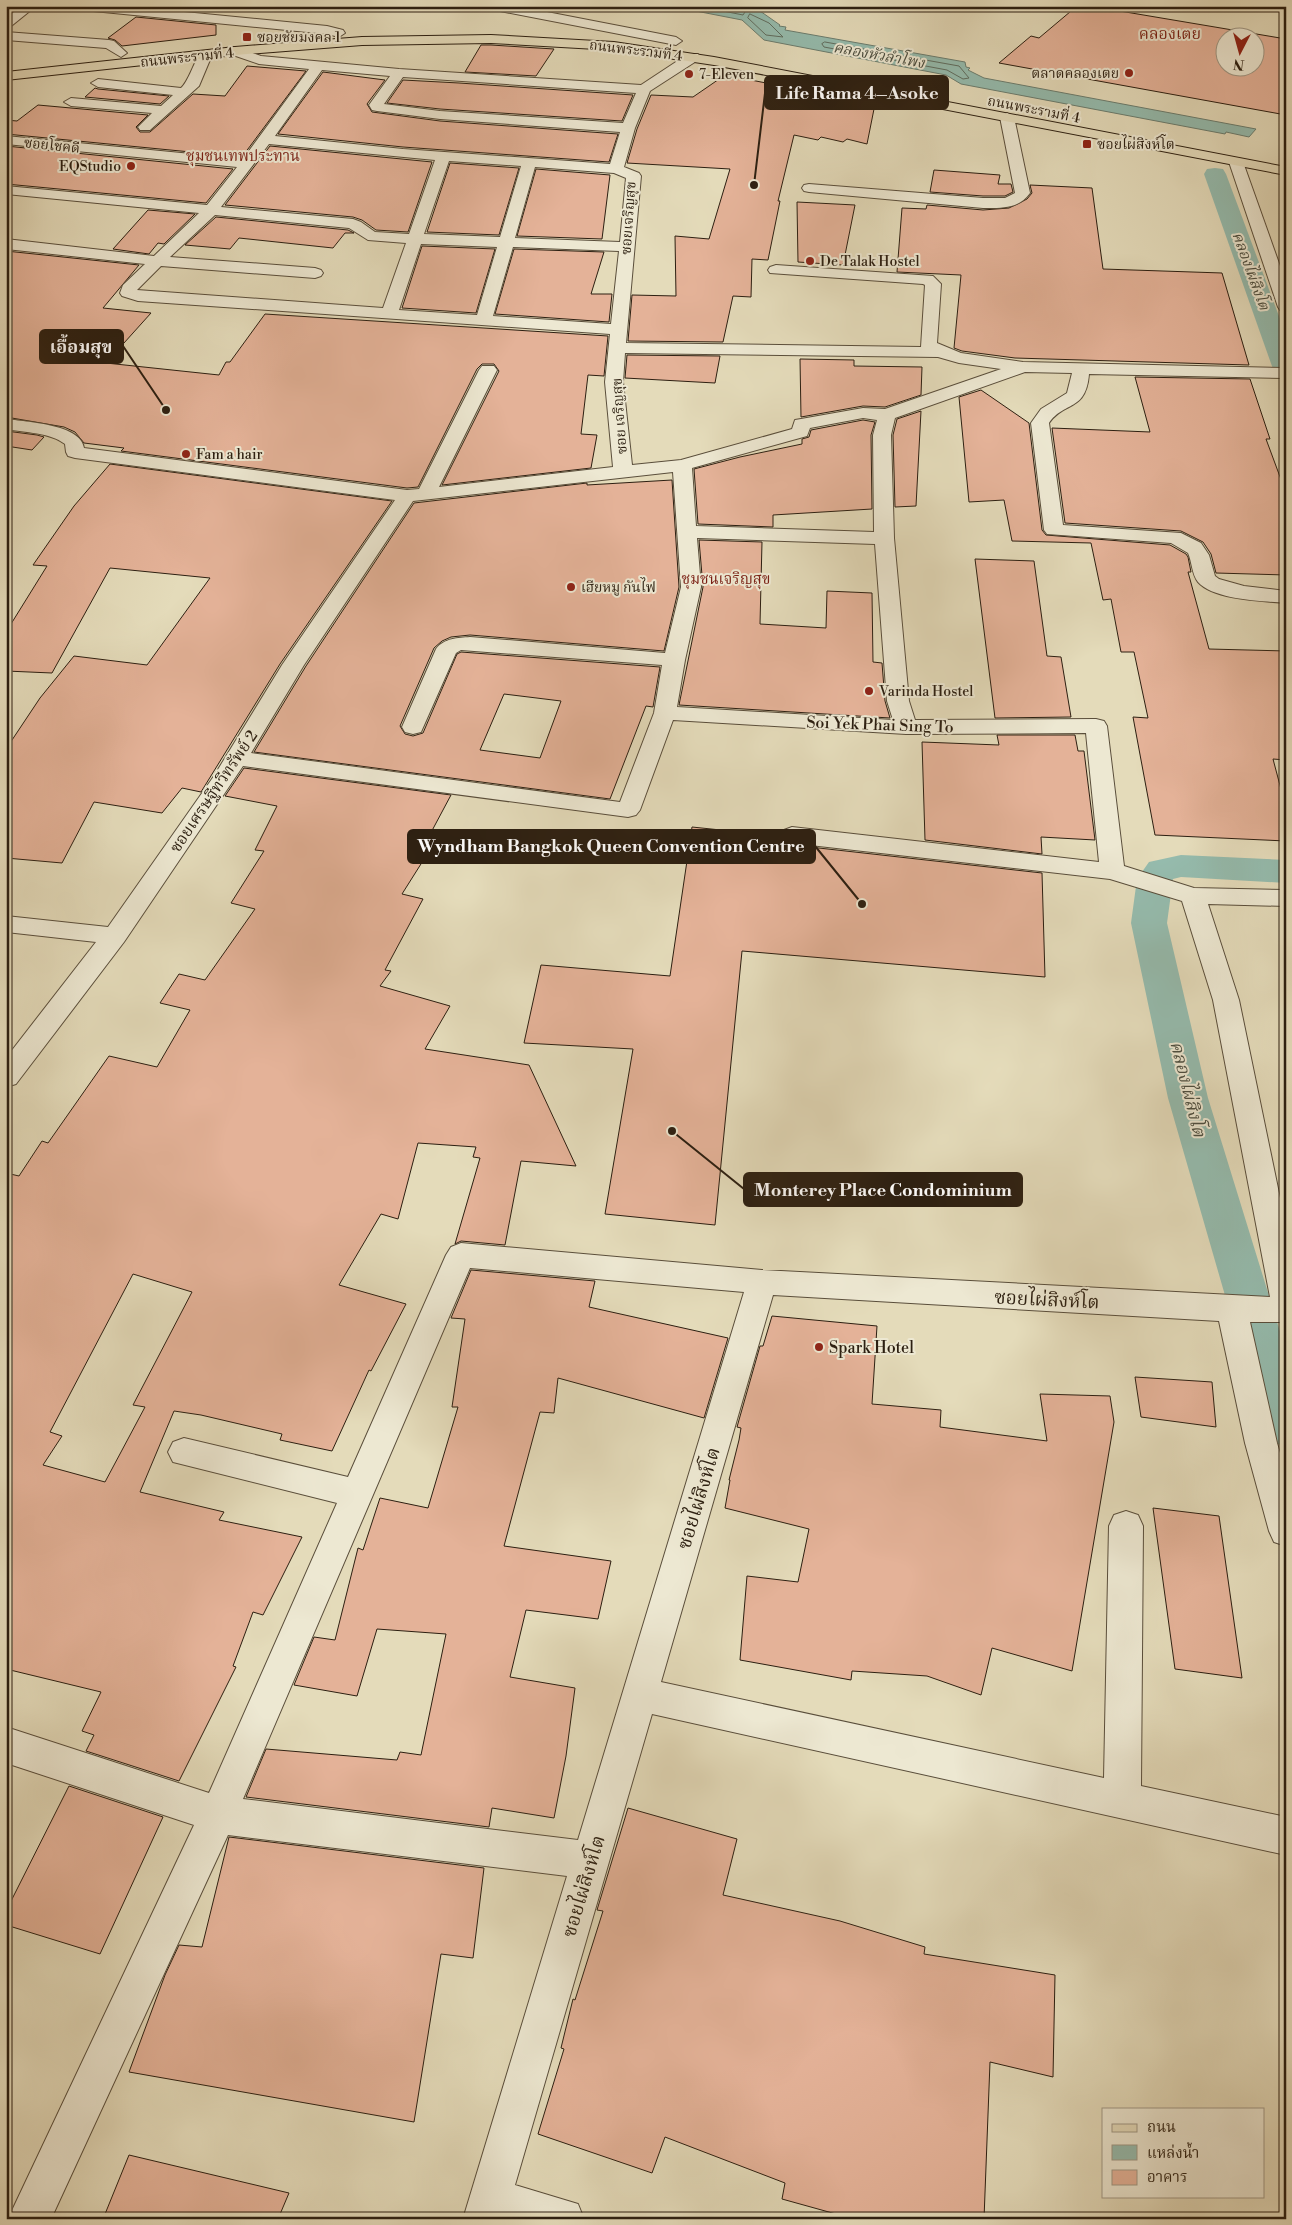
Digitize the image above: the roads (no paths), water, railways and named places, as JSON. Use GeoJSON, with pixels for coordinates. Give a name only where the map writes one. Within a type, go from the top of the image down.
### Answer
{"type":"FeatureCollection","features":[{"type":"Feature","properties":{"kind":"main road","name":"ถนนพระรามที่ 4"},"geometry":{"type":"LineString","coordinates":[[6,65],[340,33],[498,30],[586,34],[676,42],[1249,149]]}},
{"type":"Feature","properties":{"kind":"main road","name":"ถนนพระรามที่ 4"},"geometry":{"type":"LineString","coordinates":[[6,76],[234,51],[362,41],[445,39],[604,45],[693,57],[1286,171]]}},
{"type":"Feature","properties":{"kind":"street"},"geometry":{"type":"LineString","coordinates":[[6,24],[30,6]]}},
{"type":"Feature","properties":{"kind":"street"},"geometry":{"type":"LineString","coordinates":[[83,6],[327,30],[340,33]]}},
{"type":"Feature","properties":{"kind":"street"},"geometry":{"type":"LineString","coordinates":[[495,6],[676,42]]}},
{"type":"Feature","properties":{"kind":"street"},"geometry":{"type":"LineString","coordinates":[[6,36],[109,44],[121,53]]}},
{"type":"Feature","properties":{"kind":"street"},"geometry":{"type":"LineString","coordinates":[[234,51],[259,60],[318,66],[644,89],[693,57]]}},
{"type":"Feature","properties":{"kind":"street"},"geometry":{"type":"LineString","coordinates":[[145,128],[194,83],[205,55]]}},
{"type":"Feature","properties":{"kind":"street"},"geometry":{"type":"LineString","coordinates":[[318,66],[247,164],[210,210],[129,288],[128,293],[138,296],[484,320],[619,339],[937,352],[1023,367],[1286,373]]}},
{"type":"Feature","properties":{"kind":"street"},"geometry":{"type":"LineString","coordinates":[[399,73],[376,105],[377,107],[440,115],[628,128]]}},
{"type":"Feature","properties":{"kind":"street"},"geometry":{"type":"LineString","coordinates":[[98,83],[185,92]]}},
{"type":"Feature","properties":{"kind":"street","name":"ซอยเจริญสุข"},"geometry":{"type":"LineString","coordinates":[[619,339],[634,176],[616,169],[628,128],[644,89]]}},
{"type":"Feature","properties":{"kind":"street"},"geometry":{"type":"LineString","coordinates":[[71,102],[164,110]]}},
{"type":"Feature","properties":{"kind":"street"},"geometry":{"type":"LineString","coordinates":[[808,188],[982,203],[1008,203],[1021,198],[1023,193],[1007,117]]}},
{"type":"Feature","properties":{"kind":"street"},"geometry":{"type":"LineString","coordinates":[[264,139],[442,156],[616,169]]}},
{"type":"Feature","properties":{"kind":"street","name":"ซอยโชคดี"},"geometry":{"type":"LineString","coordinates":[[6,140],[247,164]]}},
{"type":"Feature","properties":{"kind":"street"},"geometry":{"type":"LineString","coordinates":[[390,313],[442,156]]}},
{"type":"Feature","properties":{"kind":"street"},"geometry":{"type":"LineString","coordinates":[[484,320],[529,162]]}},
{"type":"Feature","properties":{"kind":"street"},"geometry":{"type":"LineString","coordinates":[[1236,162],[1286,307]]}},
{"type":"Feature","properties":{"kind":"street"},"geometry":{"type":"LineString","coordinates":[[6,190],[353,224],[361,228],[365,235],[373,237],[627,247]]}},
{"type":"Feature","properties":{"kind":"street"},"geometry":{"type":"LineString","coordinates":[[6,244],[158,261],[314,273]]}},
{"type":"Feature","properties":{"kind":"street"},"geometry":{"type":"LineString","coordinates":[[776,270],[927,279],[933,284],[928,345],[937,352]]}},
{"type":"Feature","properties":{"kind":"street","name":"ซอย เจริญสุข"},"geometry":{"type":"LineString","coordinates":[[619,339],[614,382],[623,473]]}},
{"type":"Feature","properties":{"kind":"street"},"geometry":{"type":"LineString","coordinates":[[6,424],[60,434],[72,439],[75,444],[75,452],[417,495],[682,465],[801,432],[801,424],[863,413],[887,415],[1023,367]]}},
{"type":"Feature","properties":{"kind":"street"},"geometry":{"type":"LineString","coordinates":[[1081,368],[1078,389],[1072,400],[1044,415],[1040,423],[1054,530],[1174,537],[1191,543],[1200,556],[1205,578],[1214,585],[1232,590],[1286,597]]}},
{"type":"Feature","properties":{"kind":"street","name":"ซอยเศรษฐีทวีทรัพย์ 2"},"geometry":{"type":"LineString","coordinates":[[6,1077],[15,1055],[115,936],[236,758],[293,665],[417,495],[488,370]]}},
{"type":"Feature","properties":{"kind":"street"},"geometry":{"type":"LineString","coordinates":[[887,415],[882,435],[884,538],[898,701],[906,727]]}},
{"type":"Feature","properties":{"kind":"street"},"geometry":{"type":"LineString","coordinates":[[236,758],[628,810],[665,713],[674,660],[691,587],[682,465]]}},
{"type":"Feature","properties":{"kind":"street"},"geometry":{"type":"LineString","coordinates":[[687,532],[884,538]]}},
{"type":"Feature","properties":{"kind":"street"},"geometry":{"type":"LineString","coordinates":[[413,727],[447,649],[456,644],[470,643],[674,660]]}},
{"type":"Feature","properties":{"kind":"street","name":"Soi Yek Phai Sing To"},"geometry":{"type":"LineString","coordinates":[[665,713],[906,727],[1096,726],[1119,873]]}},
{"type":"Feature","properties":{"kind":"street"},"geometry":{"type":"LineString","coordinates":[[792,835],[1119,873],[1183,893],[1286,898]]}},
{"type":"Feature","properties":{"kind":"street","name":"ซอยไผ่สิงห์โต"},"geometry":{"type":"LineString","coordinates":[[487,2209],[762,1282],[1232,1309],[1284,1305],[1226,1000],[1183,893]]}},
{"type":"Feature","properties":{"kind":"street"},"geometry":{"type":"LineString","coordinates":[[6,924],[115,936]]}},
{"type":"Feature","properties":{"kind":"street"},"geometry":{"type":"LineString","coordinates":[[29,2219],[218,1815],[461,1255],[762,1282]]}},
{"type":"Feature","properties":{"kind":"street"},"geometry":{"type":"LineString","coordinates":[[1232,1309],[1262,1443],[1286,1532]]}},
{"type":"Feature","properties":{"kind":"street"},"geometry":{"type":"LineString","coordinates":[[184,1452],[357,1494]]}},
{"type":"Feature","properties":{"kind":"street"},"geometry":{"type":"LineString","coordinates":[[1122,1801],[1126,1526]]}},
{"type":"Feature","properties":{"kind":"street"},"geometry":{"type":"LineString","coordinates":[[640,1694],[1286,1836]]}},
{"type":"Feature","properties":{"kind":"street"},"geometry":{"type":"LineString","coordinates":[[6,1746],[218,1815],[591,1860]]}},
{"type":"Feature","properties":{"kind":"street"},"geometry":{"type":"LineString","coordinates":[[487,2209],[563,2219]]}},
{"type":"Feature","properties":{"kind":"water","name":"คลองหัวลำโพง"},"geometry":{"type":"Polygon","coordinates":[[[670,6],[738,6],[760,11],[779,26],[786,27],[785,30],[965,62],[966,67],[970,68],[968,70],[984,78],[1256,129],[1249,137],[1226,132],[1225,134],[961,84],[946,75],[764,40],[742,20],[670,6]]]}},
{"type":"Feature","properties":{"kind":"waterway","name":"คลองไผ่สิงโต"},"geometry":{"type":"LineString","coordinates":[[1215,174],[1286,369]]}},
{"type":"Feature","properties":{"kind":"waterway","name":"คลองไผ่สิงโต"},"geometry":{"type":"LineString","coordinates":[[1286,872],[1181,866],[1161,870],[1155,879],[1149,923],[1188,1098],[1286,1427]]}},
{"type":"Feature","properties":{"kind":"place","name":"ซอยชัยมงคล 1"},"geometry":{"type":"Point","coordinates":[247,37]}},
{"type":"Feature","properties":{"kind":"place","name":"ตลาดคลองเตย"},"geometry":{"type":"Point","coordinates":[1129,73]}},
{"type":"Feature","properties":{"kind":"place","name":"7-Eleven"},"geometry":{"type":"Point","coordinates":[689,74]}},
{"type":"Feature","properties":{"kind":"place","name":"ซอยไผ่สิงห์โต"},"geometry":{"type":"Point","coordinates":[1087,144]}},
{"type":"Feature","properties":{"kind":"place","name":"EQStudio"},"geometry":{"type":"Point","coordinates":[131,166]}},
{"type":"Feature","properties":{"kind":"place","name":"Life Rama 4–Asoke"},"geometry":{"type":"Point","coordinates":[754,185]}},
{"type":"Feature","properties":{"kind":"place","name":"De Talak Hostel"},"geometry":{"type":"Point","coordinates":[810,261]}},
{"type":"Feature","properties":{"kind":"place","name":"เอื้อมสุข"},"geometry":{"type":"Point","coordinates":[166,410]}},
{"type":"Feature","properties":{"kind":"place","name":"Fam a hair"},"geometry":{"type":"Point","coordinates":[186,454]}},
{"type":"Feature","properties":{"kind":"place","name":"เฮียหมู กันไฟ"},"geometry":{"type":"Point","coordinates":[571,587]}},
{"type":"Feature","properties":{"kind":"place","name":"Varinda Hostel"},"geometry":{"type":"Point","coordinates":[869,691]}},
{"type":"Feature","properties":{"kind":"place","name":"Wyndham Bangkok Queen Convention Centre"},"geometry":{"type":"Point","coordinates":[862,904]}},
{"type":"Feature","properties":{"kind":"place","name":"Monterey Place Condominium"},"geometry":{"type":"Point","coordinates":[672,1131]}},
{"type":"Feature","properties":{"kind":"place","name":"Spark Hotel"},"geometry":{"type":"Point","coordinates":[819,1347]}},
{"type":"Feature","properties":{"kind":"district","name":"คลองเตย"},"geometry":{"type":"Point","coordinates":[1170,33]}},
{"type":"Feature","properties":{"kind":"district","name":"ชุมชนเทพประทาน"},"geometry":{"type":"Point","coordinates":[243,156]}},
{"type":"Feature","properties":{"kind":"district","name":"ชุมชนเจริญสุข"},"geometry":{"type":"Point","coordinates":[726,579]}}]}
